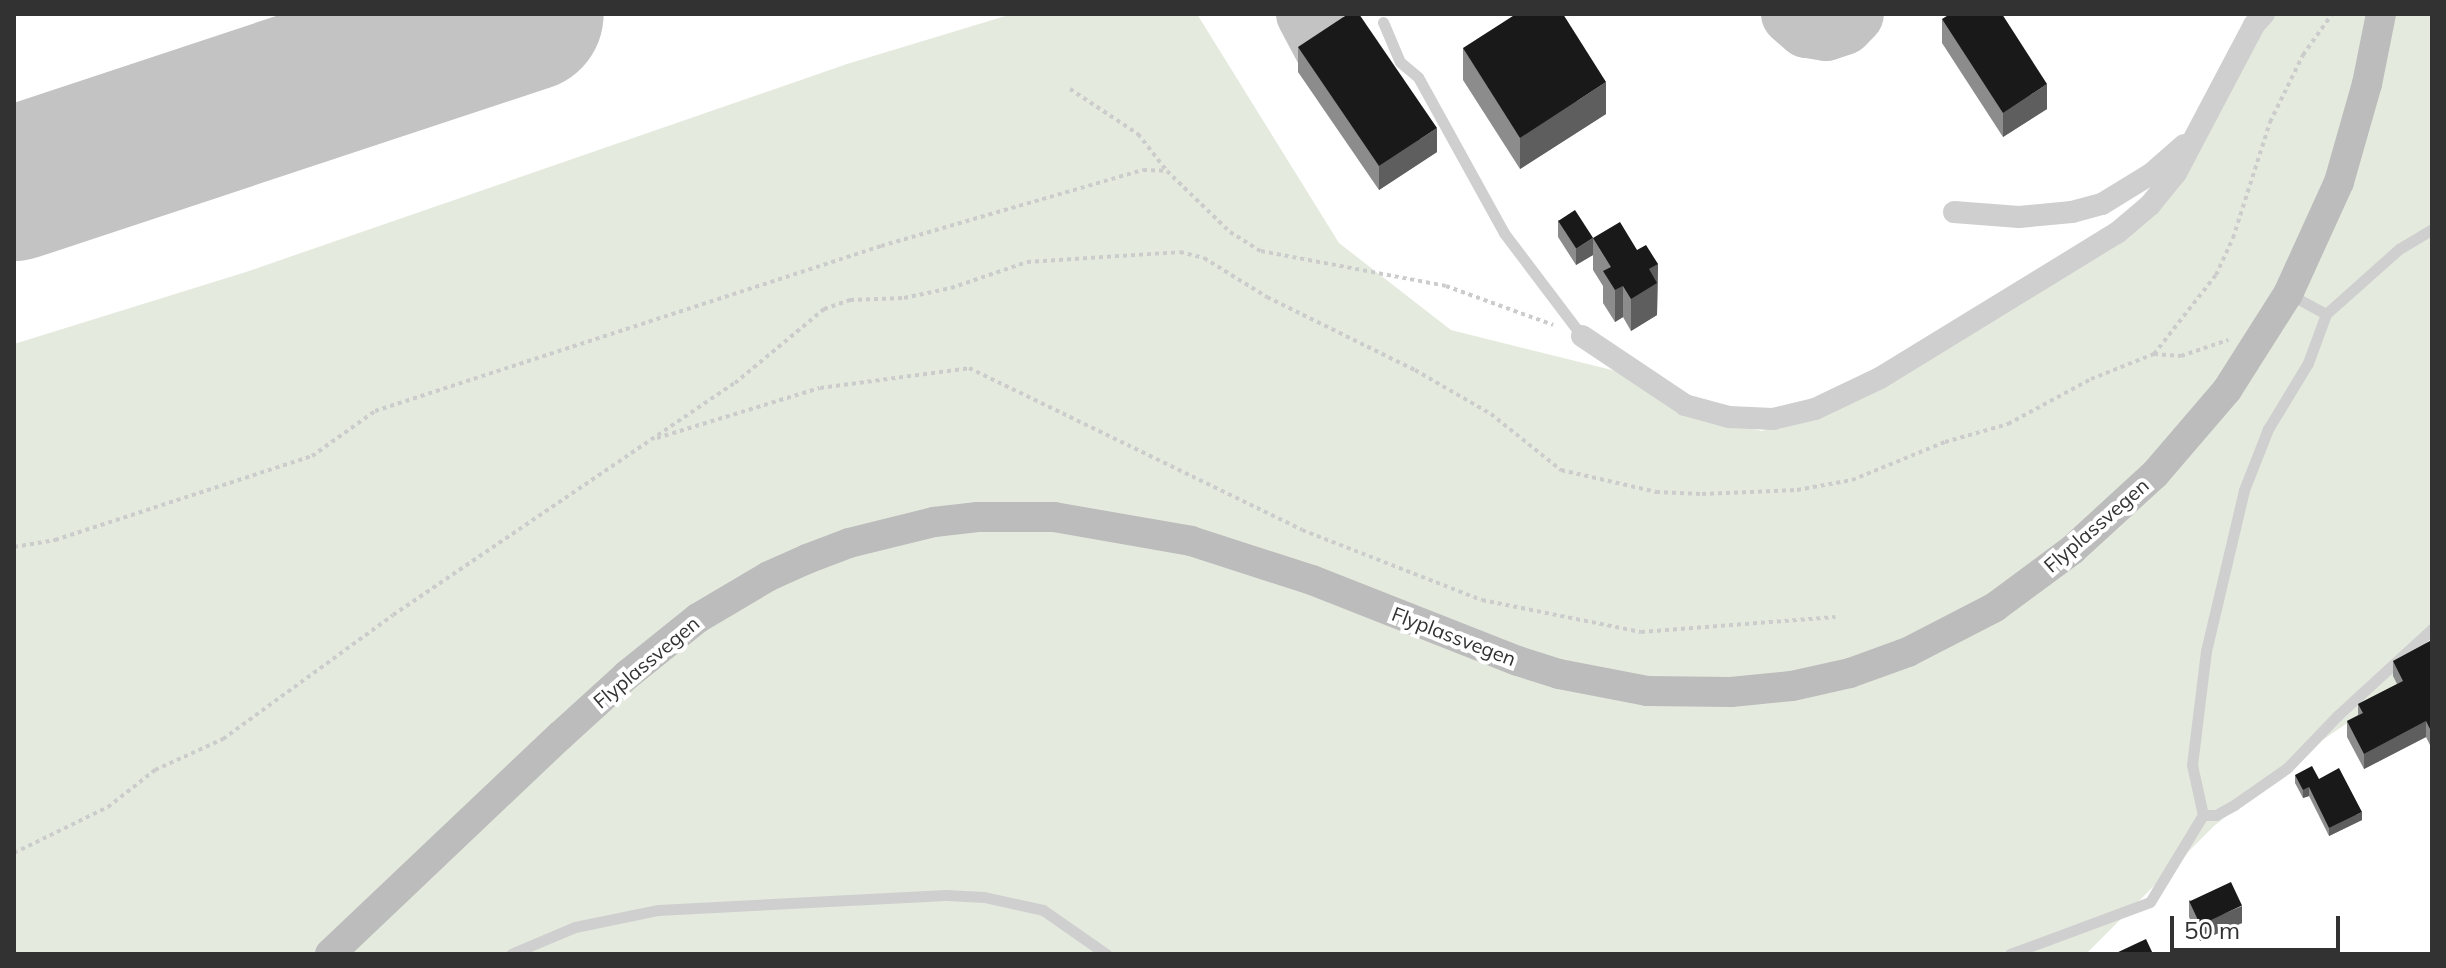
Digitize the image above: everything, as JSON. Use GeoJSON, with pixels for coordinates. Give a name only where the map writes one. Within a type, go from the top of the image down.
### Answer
{"type":"FeatureCollection","features":[{"type":"Feature","properties":{"kind":"main road","name":"Flyplassvegen"},"geometry":{"type":"LineString","coordinates":[[330,954],[560,736],[668,640],[769,576],[849,543],[934,522],[978,517],[1091,521],[1191,541],[1312,580],[1559,674],[1647,691],[1731,692],[1792,686],[1850,673],[1948,633],[1995,607],[2072,550],[2155,474],[2227,390],[2288,294],[2339,182],[2367,84],[2381,14]]}},
{"type":"Feature","properties":{"kind":"street"},"geometry":{"type":"LineString","coordinates":[[1582,336],[1685,405],[1729,417],[1773,419],[1815,409],[1880,378],[2117,233],[2150,205],[2176,173],[2254,25],[2264,14]]}},
{"type":"Feature","properties":{"kind":"street"},"geometry":{"type":"LineString","coordinates":[[1954,212],[2019,217],[2072,212],[2102,204],[2151,174],[2196,133]]}},
{"type":"Feature","properties":{"kind":"lane"},"geometry":{"type":"LineString","coordinates":[[1383,22],[1400,62],[1416,75],[1504,233],[1582,336]]}},
{"type":"Feature","properties":{"kind":"lane"},"geometry":{"type":"LineString","coordinates":[[1416,75],[1430,76]]}},
{"type":"Feature","properties":{"kind":"lane"},"geometry":{"type":"LineString","coordinates":[[2010,954],[2150,902],[2203,815],[2192,765],[2206,651],[2244,490],[2268,429],[2308,363],[2326,314],[2399,249],[2432,229]]}},
{"type":"Feature","properties":{"kind":"lane"},"geometry":{"type":"LineString","coordinates":[[2288,294],[2326,314]]}},
{"type":"Feature","properties":{"kind":"lane"},"geometry":{"type":"LineString","coordinates":[[2203,815],[2216,815],[2234,805],[2287,768],[2337,716],[2432,629]]}},
{"type":"Feature","properties":{"kind":"lane"},"geometry":{"type":"LineString","coordinates":[[511,954],[575,927],[658,910],[946,895],[984,897],[1043,910],[1106,954]]}},
{"type":"Feature","properties":{"kind":"path"},"geometry":{"type":"LineString","coordinates":[[2154,354],[2216,275],[2233,238],[2270,122],[2297,64],[2332,14]]}},
{"type":"Feature","properties":{"kind":"path"},"geometry":{"type":"LineString","coordinates":[[1070,89],[1138,134],[1167,171],[1230,232],[1261,251],[1446,286],[1582,336]]}},
{"type":"Feature","properties":{"kind":"path"},"geometry":{"type":"LineString","coordinates":[[14,547],[55,540],[312,456],[375,411],[881,246],[1143,170],[1167,171]]}},
{"type":"Feature","properties":{"kind":"path"},"geometry":{"type":"LineString","coordinates":[[14,853],[108,807],[155,770],[223,739],[393,615],[735,383],[824,309],[850,300],[904,298],[951,288],[1027,262],[1180,252],[1204,258],[1267,297],[1415,370],[1491,414],[1561,470],[1656,492],[1702,494],[1797,490],[1852,480],[1945,442],[2008,424],[2091,379],[2154,354],[2181,356],[2244,333],[2265,331]]}},
{"type":"Feature","properties":{"kind":"path"},"geometry":{"type":"LineString","coordinates":[[651,440],[820,388],[969,368],[1302,530],[1482,600],[1641,632],[1835,617]]}},
{"type":"Feature","properties":{"kind":"shaded area"},"geometry":{"type":"Polygon","coordinates":[[[1012,14],[1197,14],[1339,243],[1451,330],[1624,373],[1677,413],[1762,431],[1859,397],[2048,282],[2136,207],[2196,134],[2259,14],[2432,14],[2432,666],[2315,745],[2214,826],[2086,954],[14,954],[14,344],[246,272],[847,64],[1012,14]]]}},
{"type":"Feature","properties":{"kind":"building"},"geometry":{"type":"Polygon","coordinates":[[[1348,14],[1359,14],[1437,128],[1379,166],[1298,47],[1348,14]]]}},
{"type":"Feature","properties":{"kind":"building"},"geometry":{"type":"Polygon","coordinates":[[[1516,14],[1563,14],[1606,82],[1520,138],[1463,48],[1516,14]]]}},
{"type":"Feature","properties":{"kind":"building"},"geometry":{"type":"Polygon","coordinates":[[[1950,14],[2002,14],[2047,84],[2003,113],[1942,19],[1950,14]]]}},
{"type":"Feature","properties":{"kind":"building"},"geometry":{"type":"Polygon","coordinates":[[[1575,210],[1593,238],[1576,249],[1558,221],[1575,210]]]}},
{"type":"Feature","properties":{"kind":"building"},"geometry":{"type":"Polygon","coordinates":[[[1620,222],[1637,250],[1646,245],[1658,264],[1649,269],[1657,283],[1631,299],[1623,286],[1615,290],[1603,271],[1611,267],[1593,238],[1620,222]]]}},
{"type":"Feature","properties":{"kind":"building"},"geometry":{"type":"Polygon","coordinates":[[[2432,640],[2432,733],[2426,721],[2364,754],[2347,721],[2363,713],[2358,704],[2403,681],[2393,661],[2432,640]]]}},
{"type":"Feature","properties":{"kind":"building"},"geometry":{"type":"Polygon","coordinates":[[[2312,766],[2319,779],[2339,768],[2362,812],[2329,828],[2309,787],[2303,790],[2295,775],[2312,766]]]}},
{"type":"Feature","properties":{"kind":"building"},"geometry":{"type":"Polygon","coordinates":[[[2231,882],[2242,906],[2200,925],[2189,901],[2231,882]]]}},
{"type":"Feature","properties":{"kind":"building"},"geometry":{"type":"Polygon","coordinates":[[[2146,939],[2153,954],[2114,954],[2146,939]]]}},
{"type":"Feature","properties":{"kind":"taxiway"},"geometry":{"type":"LineString","coordinates":[[1307,14],[1325,48]]}},
{"type":"Feature","properties":{"kind":"taxiway"},"geometry":{"type":"LineString","coordinates":[[1792,14],[1807,27],[1826,30],[1843,24],[1853,14]]}},
{"type":"Feature","properties":{"kind":"runway"},"geometry":{"type":"LineString","coordinates":[[14,184],[527,14]]}}]}
